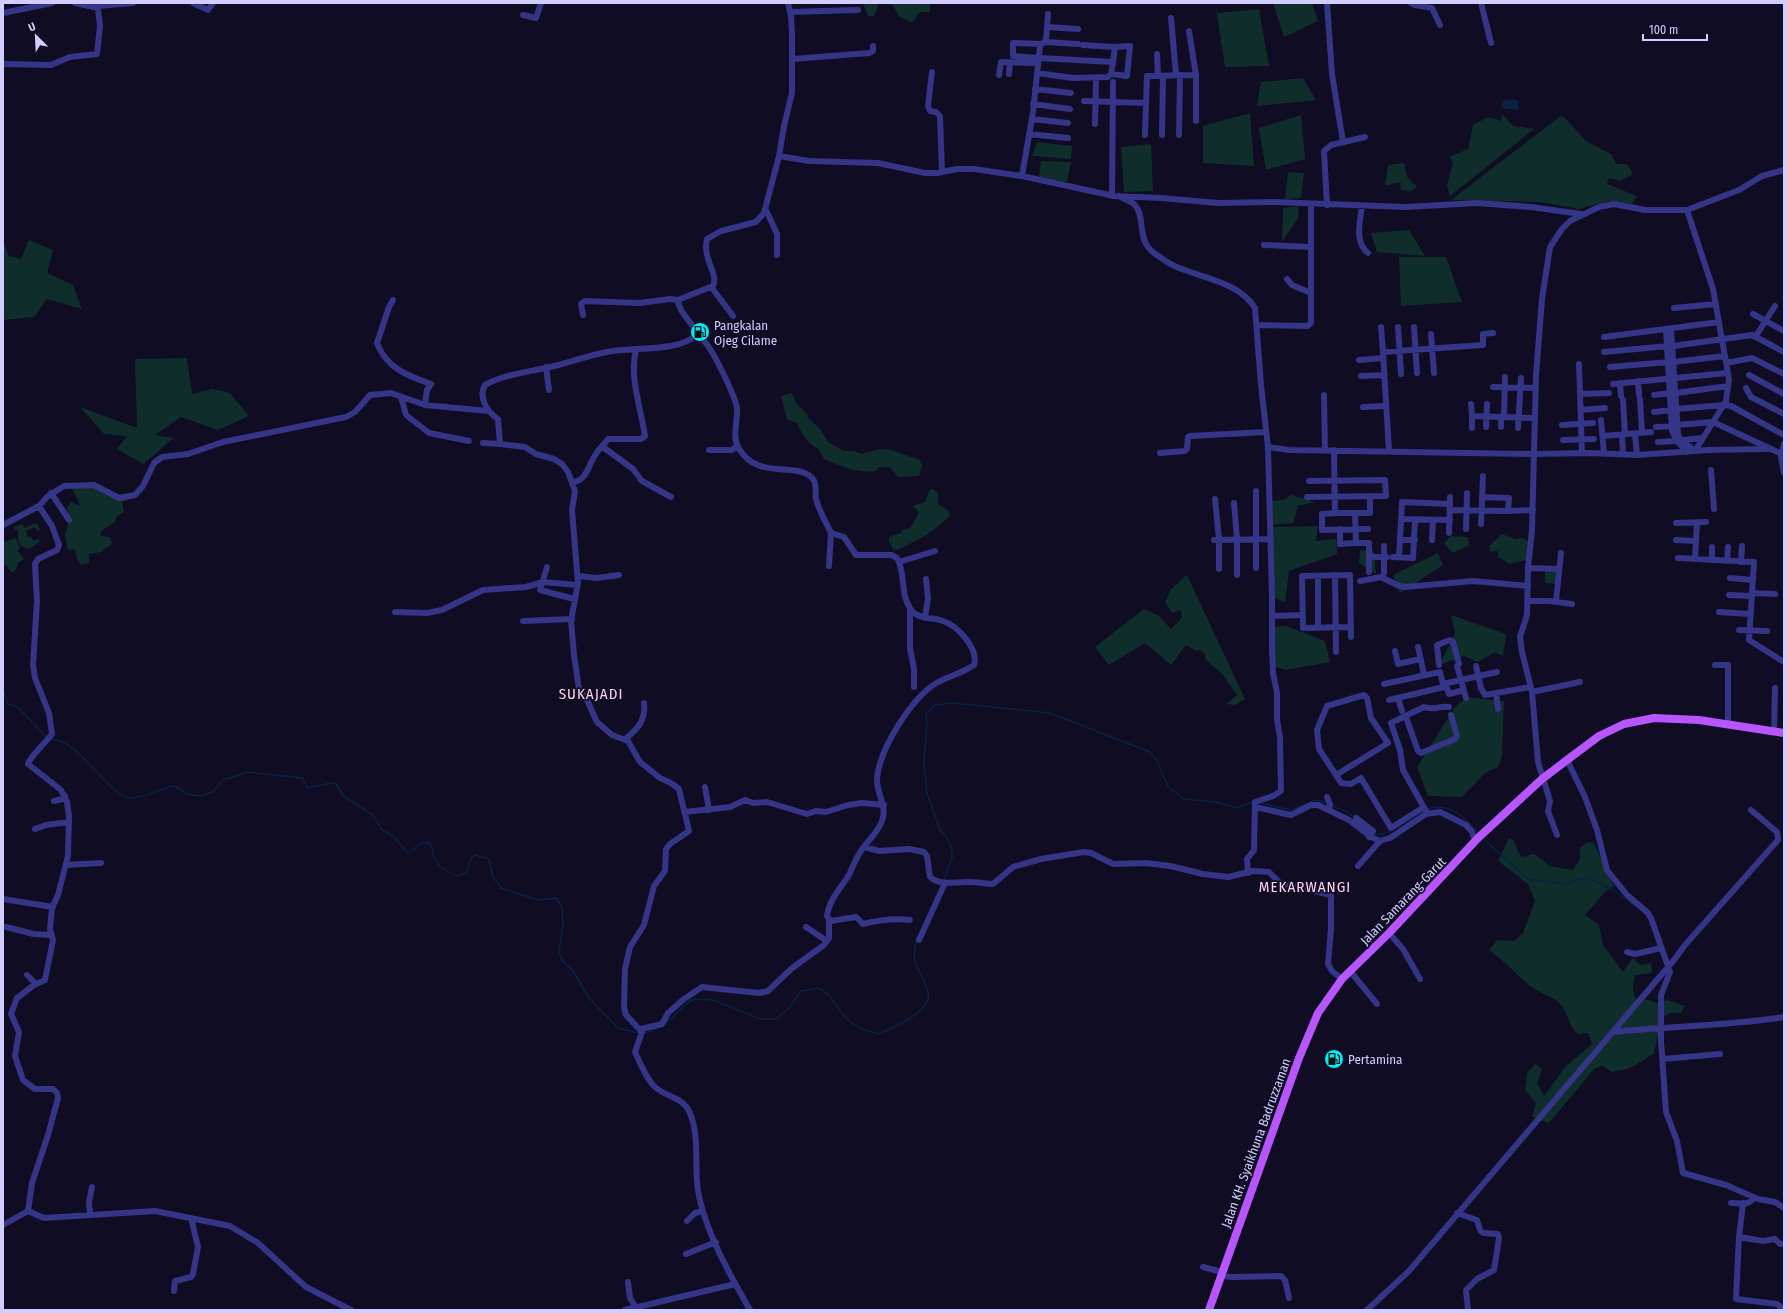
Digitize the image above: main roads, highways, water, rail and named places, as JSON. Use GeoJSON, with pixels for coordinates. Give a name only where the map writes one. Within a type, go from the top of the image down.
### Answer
{"type":"FeatureCollection","features":[{"type":"Feature","properties":{"kind":"main road","name":"Jalan Samarang-Garut"},"geometry":{"type":"LineString","coordinates":[[1334,988],[1389,933],[1487,829],[1542,779],[1599,736],[1624,724],[1664,718],[1699,720],[1784,733]]}},
{"type":"Feature","properties":{"kind":"main road","name":"Jalan KH. Syaikhuna Badruzzaman"},"geometry":{"type":"LineString","coordinates":[[1209,1310],[1299,1058],[1318,1014],[1334,988]]}},
{"type":"Feature","properties":{"kind":"water"},"geometry":{"type":"Polygon","coordinates":[[[1515,99],[1518,101],[1519,110],[1502,108],[1502,101],[1515,99]]]}},
{"type":"Feature","properties":{"kind":"waterway"},"geometry":{"type":"LineString","coordinates":[[3,691],[8,704],[18,707],[46,737]]}},
{"type":"Feature","properties":{"kind":"waterway"},"geometry":{"type":"LineString","coordinates":[[944,880],[952,858],[952,849],[946,836],[940,830],[927,793],[924,762],[927,724],[926,715],[934,705],[953,703],[1050,713],[1150,752],[1157,761],[1168,786],[1184,799],[1215,802],[1237,808],[1252,802]]}},
{"type":"Feature","properties":{"kind":"waterway"},"geometry":{"type":"LineString","coordinates":[[50,739],[60,741],[77,751],[106,782],[121,795],[127,798],[141,797],[174,786],[188,794],[200,796],[213,792],[223,780],[248,772],[302,778],[308,788],[331,783],[336,784],[343,796],[373,815],[381,829],[393,836],[407,852],[410,852],[421,843],[429,843],[431,845],[434,858],[438,864],[448,872],[458,876],[466,873],[471,859],[475,855],[489,859],[493,877],[501,888],[538,900],[556,898],[562,907],[563,923],[559,952],[562,960],[573,971],[589,998],[618,1028],[639,1033]]}},
{"type":"Feature","properties":{"kind":"waterway"},"geometry":{"type":"LineString","coordinates":[[1260,803],[1291,810],[1316,800],[1327,803]]}},
{"type":"Feature","properties":{"kind":"waterway"},"geometry":{"type":"LineString","coordinates":[[1332,806],[1348,812],[1355,818]]}},
{"type":"Feature","properties":{"kind":"waterway"},"geometry":{"type":"LineString","coordinates":[[1427,809],[1443,808],[1457,813],[1463,817],[1479,834]]}},
{"type":"Feature","properties":{"kind":"waterway"},"geometry":{"type":"LineString","coordinates":[[1374,834],[1383,834],[1391,830]]}},
{"type":"Feature","properties":{"kind":"waterway"},"geometry":{"type":"LineString","coordinates":[[1483,838],[1527,879],[1566,884],[1589,878],[1615,891],[1642,911]]}},
{"type":"Feature","properties":{"kind":"waterway"},"geometry":{"type":"LineString","coordinates":[[665,1024],[687,1003],[695,999],[713,1000],[760,1019],[776,1019],[789,1008],[801,991],[818,988],[830,997],[845,1017],[852,1023],[865,1030],[878,1034],[907,1020],[920,1010],[928,999],[928,993],[915,957],[914,949],[917,940]]}},
{"type":"Feature","properties":{"kind":"waterway"},"geometry":{"type":"LineString","coordinates":[[645,1033],[658,1028]]}},
{"type":"Feature","properties":{"kind":"place","name":"Pangkalan Ojeg Cilame"},"geometry":{"type":"Point","coordinates":[700,332]}},
{"type":"Feature","properties":{"kind":"place","name":"Pertamina"},"geometry":{"type":"Point","coordinates":[1334,1059]}},
{"type":"Feature","properties":{"kind":"district","name":"SUKAJADI"},"geometry":{"type":"Point","coordinates":[591,694]}},
{"type":"Feature","properties":{"kind":"district","name":"MEKARWANGI"},"geometry":{"type":"Point","coordinates":[1305,887]}}]}
